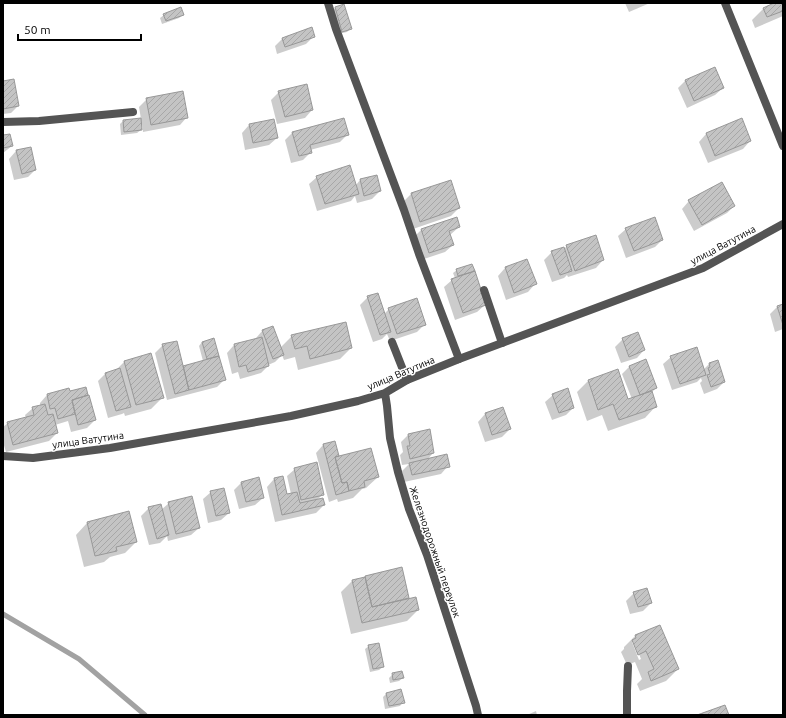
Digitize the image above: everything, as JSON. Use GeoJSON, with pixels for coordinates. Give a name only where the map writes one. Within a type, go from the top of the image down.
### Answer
{"type":"FeatureCollection","features":[{"type":"Feature","properties":{"kind":"street"},"geometry":{"type":"LineString","coordinates":[[328,3],[336,29],[459,359]]}},
{"type":"Feature","properties":{"kind":"street"},"geometry":{"type":"LineString","coordinates":[[725,3],[783,146]]}},
{"type":"Feature","properties":{"kind":"street"},"geometry":{"type":"LineString","coordinates":[[3,122],[39,121],[133,112]]}},
{"type":"Feature","properties":{"kind":"street","name":"улица Ватутина"},"geometry":{"type":"LineString","coordinates":[[3,456],[33,458],[110,448],[291,416],[358,401],[385,393],[407,380],[459,359],[703,268],[783,224]]}},
{"type":"Feature","properties":{"kind":"street"},"geometry":{"type":"LineString","coordinates":[[484,290],[502,343]]}},
{"type":"Feature","properties":{"kind":"street"},"geometry":{"type":"LineString","coordinates":[[392,342],[407,380]]}},
{"type":"Feature","properties":{"kind":"street","name":"Железнодорожный переулок"},"geometry":{"type":"LineString","coordinates":[[385,393],[388,406],[390,438],[398,472],[409,508],[427,555],[478,715]]}},
{"type":"Feature","properties":{"kind":"street"},"geometry":{"type":"LineString","coordinates":[[627,715],[628,666]]}},
{"type":"Feature","properties":{"kind":"building"},"geometry":{"type":"Polygon","coordinates":[[[774,3],[783,3],[783,11],[767,17],[763,8],[774,3]]]}},
{"type":"Feature","properties":{"kind":"building"},"geometry":{"type":"Polygon","coordinates":[[[344,4],[352,29],[342,32],[335,7],[344,4]]]}},
{"type":"Feature","properties":{"kind":"building"},"geometry":{"type":"Polygon","coordinates":[[[181,7],[184,15],[166,21],[163,14],[181,7]]]}},
{"type":"Feature","properties":{"kind":"building"},"geometry":{"type":"Polygon","coordinates":[[[312,27],[315,37],[285,47],[282,38],[312,27]]]}},
{"type":"Feature","properties":{"kind":"building"},"geometry":{"type":"Polygon","coordinates":[[[715,67],[724,88],[694,101],[685,80],[715,67]]]}},
{"type":"Feature","properties":{"kind":"building"},"geometry":{"type":"Polygon","coordinates":[[[14,79],[19,106],[3,109],[3,81],[14,79]]]}},
{"type":"Feature","properties":{"kind":"building"},"geometry":{"type":"Polygon","coordinates":[[[307,84],[313,110],[285,117],[278,91],[307,84]]]}},
{"type":"Feature","properties":{"kind":"building"},"geometry":{"type":"Polygon","coordinates":[[[183,91],[188,118],[151,125],[146,98],[183,91]]]}},
{"type":"Feature","properties":{"kind":"building"},"geometry":{"type":"Polygon","coordinates":[[[141,118],[142,130],[124,132],[123,120],[141,118]]]}},
{"type":"Feature","properties":{"kind":"building"},"geometry":{"type":"Polygon","coordinates":[[[344,118],[349,135],[310,145],[312,153],[299,156],[292,132],[344,118]]]}},
{"type":"Feature","properties":{"kind":"building"},"geometry":{"type":"Polygon","coordinates":[[[742,118],[751,141],[715,156],[706,133],[742,118]]]}},
{"type":"Feature","properties":{"kind":"building"},"geometry":{"type":"Polygon","coordinates":[[[274,119],[278,138],[253,143],[249,124],[274,119]]]}},
{"type":"Feature","properties":{"kind":"building"},"geometry":{"type":"Polygon","coordinates":[[[10,134],[13,146],[3,148],[3,135],[10,134]]]}},
{"type":"Feature","properties":{"kind":"building"},"geometry":{"type":"Polygon","coordinates":[[[31,147],[36,170],[22,174],[16,150],[31,147]]]}},
{"type":"Feature","properties":{"kind":"building"},"geometry":{"type":"Polygon","coordinates":[[[350,165],[359,194],[325,204],[316,176],[350,165]]]}},
{"type":"Feature","properties":{"kind":"building"},"geometry":{"type":"Polygon","coordinates":[[[377,175],[381,191],[364,196],[360,179],[377,175]]]}},
{"type":"Feature","properties":{"kind":"building"},"geometry":{"type":"Polygon","coordinates":[[[451,180],[460,208],[420,222],[411,193],[451,180]]]}},
{"type":"Feature","properties":{"kind":"building"},"geometry":{"type":"Polygon","coordinates":[[[722,182],[735,206],[702,225],[688,200],[722,182]]]}},
{"type":"Feature","properties":{"kind":"building"},"geometry":{"type":"Polygon","coordinates":[[[457,217],[460,227],[449,231],[454,245],[429,253],[421,229],[457,217]]]}},
{"type":"Feature","properties":{"kind":"building"},"geometry":{"type":"Polygon","coordinates":[[[655,217],[663,240],[634,251],[625,228],[655,217]]]}},
{"type":"Feature","properties":{"kind":"building"},"geometry":{"type":"Polygon","coordinates":[[[596,235],[604,260],[575,271],[566,245],[596,235]]]}},
{"type":"Feature","properties":{"kind":"building"},"geometry":{"type":"Polygon","coordinates":[[[564,247],[572,271],[560,275],[551,251],[564,247]]]}},
{"type":"Feature","properties":{"kind":"building"},"geometry":{"type":"Polygon","coordinates":[[[527,259],[537,284],[514,293],[505,267],[527,259]]]}},
{"type":"Feature","properties":{"kind":"building"},"geometry":{"type":"Polygon","coordinates":[[[472,264],[475,271],[458,276],[456,269],[472,264]]]}},
{"type":"Feature","properties":{"kind":"building"},"geometry":{"type":"Polygon","coordinates":[[[475,271],[486,305],[463,313],[451,279],[475,271]]]}},
{"type":"Feature","properties":{"kind":"building"},"geometry":{"type":"Polygon","coordinates":[[[378,293],[391,332],[380,335],[367,296],[378,293]]]}},
{"type":"Feature","properties":{"kind":"building"},"geometry":{"type":"Polygon","coordinates":[[[417,298],[426,325],[397,334],[388,308],[417,298]]]}},
{"type":"Feature","properties":{"kind":"building"},"geometry":{"type":"Polygon","coordinates":[[[783,304],[783,325],[777,306],[783,304]]]}},
{"type":"Feature","properties":{"kind":"building"},"geometry":{"type":"Polygon","coordinates":[[[346,322],[352,348],[310,359],[307,346],[295,349],[291,335],[346,322]]]}},
{"type":"Feature","properties":{"kind":"building"},"geometry":{"type":"Polygon","coordinates":[[[273,326],[284,355],[273,359],[262,330],[273,326]]]}},
{"type":"Feature","properties":{"kind":"building"},"geometry":{"type":"Polygon","coordinates":[[[638,332],[645,350],[629,357],[622,338],[638,332]]]}},
{"type":"Feature","properties":{"kind":"building"},"geometry":{"type":"Polygon","coordinates":[[[262,337],[269,366],[248,372],[246,365],[239,367],[234,344],[262,337]]]}},
{"type":"Feature","properties":{"kind":"building"},"geometry":{"type":"Polygon","coordinates":[[[214,338],[219,356],[207,359],[202,342],[214,338]]]}},
{"type":"Feature","properties":{"kind":"building"},"geometry":{"type":"Polygon","coordinates":[[[177,341],[189,390],[175,394],[162,344],[177,341]]]}},
{"type":"Feature","properties":{"kind":"building"},"geometry":{"type":"Polygon","coordinates":[[[697,347],[706,375],[680,384],[670,356],[697,347]]]}},
{"type":"Feature","properties":{"kind":"building"},"geometry":{"type":"Polygon","coordinates":[[[151,353],[164,398],[136,405],[124,361],[151,353]]]}},
{"type":"Feature","properties":{"kind":"building"},"geometry":{"type":"Polygon","coordinates":[[[219,356],[226,380],[189,390],[183,366],[219,356]]]}},
{"type":"Feature","properties":{"kind":"building"},"geometry":{"type":"Polygon","coordinates":[[[646,359],[657,388],[640,395],[629,366],[646,359]]]}},
{"type":"Feature","properties":{"kind":"building"},"geometry":{"type":"Polygon","coordinates":[[[718,360],[725,382],[711,387],[707,375],[710,374],[708,368],[710,367],[709,363],[718,360]]]}},
{"type":"Feature","properties":{"kind":"building"},"geometry":{"type":"Polygon","coordinates":[[[120,368],[131,407],[116,411],[105,373],[120,368]]]}},
{"type":"Feature","properties":{"kind":"building"},"geometry":{"type":"Polygon","coordinates":[[[618,369],[628,399],[652,391],[657,407],[619,420],[613,404],[598,410],[588,380],[618,369]]]}},
{"type":"Feature","properties":{"kind":"building"},"geometry":{"type":"Polygon","coordinates":[[[86,387],[88,395],[72,400],[75,414],[58,419],[55,408],[50,409],[47,394],[69,388],[70,391],[86,387]]]}},
{"type":"Feature","properties":{"kind":"building"},"geometry":{"type":"Polygon","coordinates":[[[568,388],[574,408],[559,413],[552,394],[568,388]]]}},
{"type":"Feature","properties":{"kind":"building"},"geometry":{"type":"Polygon","coordinates":[[[89,395],[96,420],[78,425],[72,400],[89,395]]]}},
{"type":"Feature","properties":{"kind":"building"},"geometry":{"type":"Polygon","coordinates":[[[45,404],[48,415],[53,414],[58,433],[13,445],[7,422],[34,415],[32,407],[45,404]]]}},
{"type":"Feature","properties":{"kind":"building"},"geometry":{"type":"Polygon","coordinates":[[[503,407],[511,429],[492,435],[485,413],[503,407]]]}},
{"type":"Feature","properties":{"kind":"building"},"geometry":{"type":"Polygon","coordinates":[[[430,429],[434,453],[410,459],[407,446],[410,446],[408,434],[430,429]]]}},
{"type":"Feature","properties":{"kind":"building"},"geometry":{"type":"Polygon","coordinates":[[[335,441],[339,456],[335,457],[342,483],[347,482],[349,491],[336,495],[323,444],[335,441]]]}},
{"type":"Feature","properties":{"kind":"building"},"geometry":{"type":"Polygon","coordinates":[[[371,448],[379,477],[364,481],[365,487],[349,491],[347,482],[342,483],[335,457],[371,448]]]}},
{"type":"Feature","properties":{"kind":"building"},"geometry":{"type":"Polygon","coordinates":[[[447,454],[450,467],[412,475],[409,463],[447,454]]]}},
{"type":"Feature","properties":{"kind":"building"},"geometry":{"type":"Polygon","coordinates":[[[317,462],[324,495],[301,500],[294,468],[317,462]]]}},
{"type":"Feature","properties":{"kind":"building"},"geometry":{"type":"Polygon","coordinates":[[[283,476],[287,494],[297,492],[300,503],[323,498],[325,505],[282,515],[274,478],[283,476]]]}},
{"type":"Feature","properties":{"kind":"building"},"geometry":{"type":"Polygon","coordinates":[[[259,477],[264,498],[246,502],[241,482],[259,477]]]}},
{"type":"Feature","properties":{"kind":"building"},"geometry":{"type":"Polygon","coordinates":[[[224,488],[230,513],[216,516],[210,491],[224,488]]]}},
{"type":"Feature","properties":{"kind":"building"},"geometry":{"type":"Polygon","coordinates":[[[192,496],[200,528],[176,534],[168,502],[192,496]]]}},
{"type":"Feature","properties":{"kind":"building"},"geometry":{"type":"Polygon","coordinates":[[[161,504],[169,535],[157,539],[148,507],[161,504]]]}},
{"type":"Feature","properties":{"kind":"building"},"geometry":{"type":"Polygon","coordinates":[[[129,511],[137,542],[116,547],[117,551],[95,556],[87,522],[129,511]]]}},
{"type":"Feature","properties":{"kind":"building"},"geometry":{"type":"Polygon","coordinates":[[[402,567],[409,598],[372,607],[365,576],[402,567]]]}},
{"type":"Feature","properties":{"kind":"building"},"geometry":{"type":"Polygon","coordinates":[[[365,577],[372,607],[416,597],[419,610],[362,623],[352,580],[365,577]]]}},
{"type":"Feature","properties":{"kind":"building"},"geometry":{"type":"Polygon","coordinates":[[[647,588],[652,603],[638,607],[633,592],[647,588]]]}},
{"type":"Feature","properties":{"kind":"building"},"geometry":{"type":"Polygon","coordinates":[[[660,625],[679,669],[651,681],[648,672],[654,669],[646,651],[638,655],[632,640],[636,638],[635,635],[660,625]]]}},
{"type":"Feature","properties":{"kind":"building"},"geometry":{"type":"Polygon","coordinates":[[[379,643],[384,667],[373,669],[368,645],[379,643]]]}},
{"type":"Feature","properties":{"kind":"building"},"geometry":{"type":"Polygon","coordinates":[[[402,671],[404,678],[393,680],[392,673],[402,671]]]}},
{"type":"Feature","properties":{"kind":"building"},"geometry":{"type":"Polygon","coordinates":[[[401,689],[405,703],[389,706],[386,693],[401,689]]]}},
{"type":"Feature","properties":{"kind":"building"},"geometry":{"type":"Polygon","coordinates":[[[725,705],[729,715],[697,715],[725,705]]]}},
{"type":"Feature","properties":{"kind":"waterway"},"geometry":{"type":"LineString","coordinates":[[3,614],[79,659],[145,715]]}}]}
